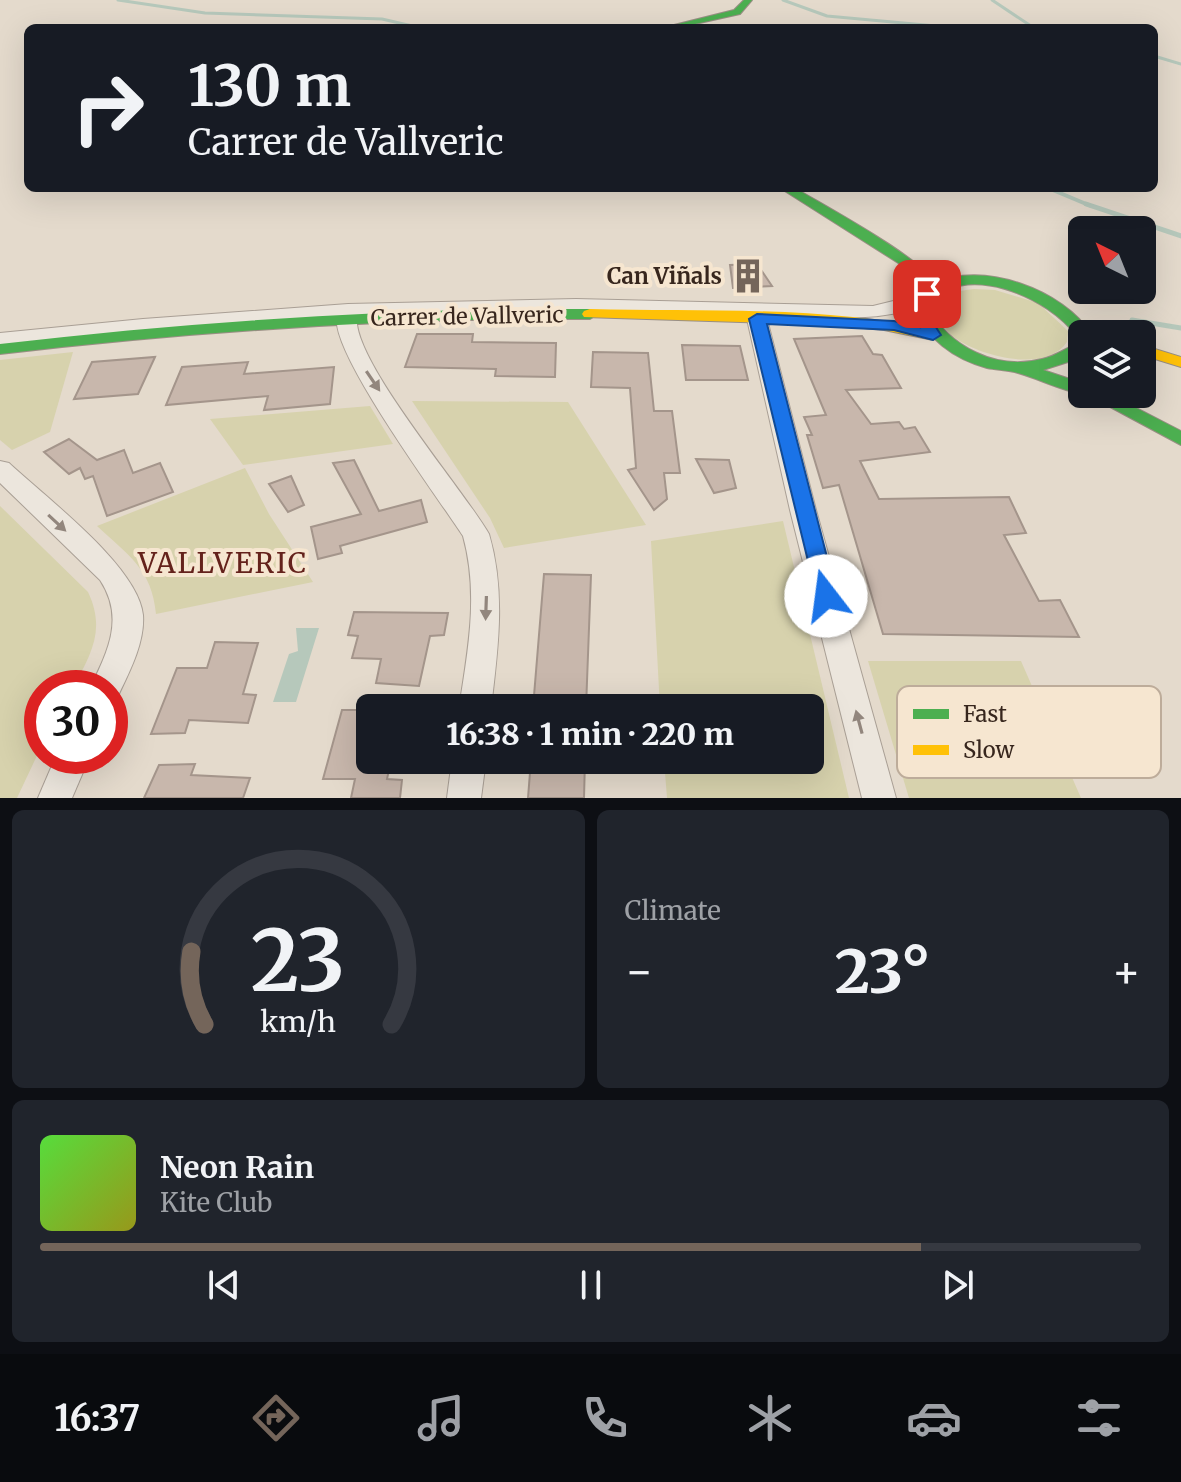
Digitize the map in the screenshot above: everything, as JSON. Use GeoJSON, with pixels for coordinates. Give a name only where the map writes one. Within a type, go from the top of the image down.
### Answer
{"type":"FeatureCollection","features":[{"type":"Feature","properties":{"kind":"main road"},"geometry":{"type":"LineString","coordinates":[[684,24],[737,12],[748,0]]}},
{"type":"Feature","properties":{"kind":"main road"},"geometry":{"type":"LineString","coordinates":[[793,192],[908,263],[926,280],[920,316],[933,335]]}},
{"type":"Feature","properties":{"kind":"main road"},"geometry":{"type":"LineString","coordinates":[[908,263],[967,282]]}},
{"type":"Feature","properties":{"kind":"main road"},"geometry":{"type":"LineString","coordinates":[[925,297],[944,286],[967,282],[992,283],[1030,292],[1061,307],[1073,320]]}},
{"type":"Feature","properties":{"kind":"main road","name":"Carrer de Vallveric"},"geometry":{"type":"LineString","coordinates":[[0,349],[346,314],[579,313],[894,325],[933,335],[978,359],[1017,367]]}},
{"type":"Feature","properties":{"kind":"main road"},"geometry":{"type":"LineString","coordinates":[[1156,355],[1181,364]]}},
{"type":"Feature","properties":{"kind":"main road"},"geometry":{"type":"LineString","coordinates":[[1156,361],[1181,364]]}},
{"type":"Feature","properties":{"kind":"main road"},"geometry":{"type":"LineString","coordinates":[[1017,367],[1068,362]]}},
{"type":"Feature","properties":{"kind":"main road"},"geometry":{"type":"LineString","coordinates":[[1017,367],[1068,384]]}},
{"type":"Feature","properties":{"kind":"main road"},"geometry":{"type":"LineString","coordinates":[[1122,408],[1181,439]]}},
{"type":"Feature","properties":{"kind":"street","name":"Carrer de Vallveric"},"geometry":{"type":"LineString","coordinates":[[0,339],[195,320],[577,305],[873,312],[901,308],[925,297]]}},
{"type":"Feature","properties":{"kind":"street"},"geometry":{"type":"LineString","coordinates":[[346,314],[345,327],[363,367],[476,534],[484,556],[487,580],[485,632],[477,694]]}},
{"type":"Feature","properties":{"kind":"street"},"geometry":{"type":"LineString","coordinates":[[757,319],[803,510],[879,798]]}},
{"type":"Feature","properties":{"kind":"street"},"geometry":{"type":"LineString","coordinates":[[0,469],[124,590],[129,629],[114,670]]}},
{"type":"Feature","properties":{"kind":"street"},"geometry":{"type":"LineString","coordinates":[[55,798],[65,774]]}},
{"type":"Feature","properties":{"kind":"street"},"geometry":{"type":"LineString","coordinates":[[464,798],[467,774]]}},
{"type":"Feature","properties":{"kind":"shaded area"},"geometry":{"type":"Polygon","coordinates":[[[995,290],[1038,303],[1068,331],[1067,342],[1057,352],[1029,360],[996,356],[966,345],[952,336],[935,314],[944,298],[961,291],[995,290]]]}},
{"type":"Feature","properties":{"kind":"shaded area"},"geometry":{"type":"Polygon","coordinates":[[[73,352],[50,432],[12,450],[0,440],[0,360],[73,352]]]}},
{"type":"Feature","properties":{"kind":"shaded area"},"geometry":{"type":"Polygon","coordinates":[[[412,401],[568,402],[646,525],[504,548],[490,518],[412,401]]]}},
{"type":"Feature","properties":{"kind":"shaded area"},"geometry":{"type":"Polygon","coordinates":[[[370,406],[393,444],[243,465],[210,419],[370,406]]]}},
{"type":"Feature","properties":{"kind":"shaded area"},"geometry":{"type":"Polygon","coordinates":[[[245,468],[269,514],[313,582],[156,614],[154,598],[144,574],[97,526],[245,468]]]}},
{"type":"Feature","properties":{"kind":"shaded area"},"geometry":{"type":"Polygon","coordinates":[[[0,506],[88,592],[96,618],[96,630],[82,670],[24,670],[24,774],[28,774],[17,798],[0,798],[0,506]]]}},
{"type":"Feature","properties":{"kind":"shaded area"},"geometry":{"type":"Polygon","coordinates":[[[783,521],[849,798],[667,798],[665,774],[824,774],[824,694],[659,694],[651,541],[783,521]]]}},
{"type":"Feature","properties":{"kind":"shaded area"},"geometry":{"type":"Polygon","coordinates":[[[296,628],[319,628],[296,702],[273,702],[289,654],[298,651],[296,628]]]}},
{"type":"Feature","properties":{"kind":"shaded area"},"geometry":{"type":"Polygon","coordinates":[[[868,661],[1021,661],[1032,686],[897,686],[897,758],[868,661]]]}},
{"type":"Feature","properties":{"kind":"shaded area"},"geometry":{"type":"Polygon","coordinates":[[[903,778],[1072,778],[1081,798],[909,798],[903,778]]]}},
{"type":"Feature","properties":{"kind":"building","name":"Can Viñals"},"geometry":{"type":"Polygon","coordinates":[[[757,264],[772,286],[733,288],[730,265],[757,264]]]}},
{"type":"Feature","properties":{"kind":"building"},"geometry":{"type":"Polygon","coordinates":[[[417,334],[473,334],[472,342],[556,343],[555,377],[495,376],[496,369],[405,367],[417,334]]]}},
{"type":"Feature","properties":{"kind":"building"},"geometry":{"type":"Polygon","coordinates":[[[862,336],[873,354],[882,355],[901,388],[846,390],[871,424],[899,422],[904,429],[915,427],[930,452],[860,461],[879,499],[1009,497],[1026,533],[1004,535],[1039,601],[1060,600],[1079,637],[883,634],[839,485],[823,488],[807,435],[812,435],[804,417],[826,415],[794,339],[862,336]]]}},
{"type":"Feature","properties":{"kind":"building"},"geometry":{"type":"Polygon","coordinates":[[[682,345],[740,346],[748,380],[686,380],[682,345]]]}},
{"type":"Feature","properties":{"kind":"building"},"geometry":{"type":"Polygon","coordinates":[[[593,352],[648,353],[654,411],[672,411],[680,473],[664,473],[667,499],[654,510],[628,470],[636,468],[630,388],[591,387],[593,352]]]}},
{"type":"Feature","properties":{"kind":"building"},"geometry":{"type":"Polygon","coordinates":[[[155,357],[138,394],[74,399],[92,362],[155,357]]]}},
{"type":"Feature","properties":{"kind":"building"},"geometry":{"type":"Polygon","coordinates":[[[248,362],[244,374],[334,367],[330,404],[264,410],[268,396],[166,405],[182,367],[248,362]]]}},
{"type":"Feature","properties":{"kind":"building"},"geometry":{"type":"Polygon","coordinates":[[[69,439],[97,460],[124,450],[133,473],[160,463],[173,492],[107,516],[93,476],[85,479],[80,468],[69,474],[44,452],[69,439]]]}},
{"type":"Feature","properties":{"kind":"building"},"geometry":{"type":"Polygon","coordinates":[[[696,459],[729,460],[736,488],[714,493],[696,459]]]}},
{"type":"Feature","properties":{"kind":"building"},"geometry":{"type":"Polygon","coordinates":[[[354,460],[379,511],[421,500],[427,522],[340,546],[342,553],[318,559],[311,527],[361,514],[333,463],[354,460]]]}},
{"type":"Feature","properties":{"kind":"building"},"geometry":{"type":"Polygon","coordinates":[[[291,476],[304,505],[288,512],[269,484],[291,476]]]}},
{"type":"Feature","properties":{"kind":"building"},"geometry":{"type":"Polygon","coordinates":[[[544,574],[591,575],[587,694],[534,694],[544,574]]]}},
{"type":"Feature","properties":{"kind":"building"},"geometry":{"type":"Polygon","coordinates":[[[354,612],[448,613],[444,635],[430,636],[419,686],[376,683],[381,659],[352,658],[358,636],[348,635],[354,612]]]}},
{"type":"Feature","properties":{"kind":"building"},"geometry":{"type":"Polygon","coordinates":[[[215,642],[258,643],[243,694],[256,695],[248,723],[189,720],[185,733],[151,734],[177,668],[207,668],[215,642]]]}},
{"type":"Feature","properties":{"kind":"building"},"geometry":{"type":"Polygon","coordinates":[[[342,710],[356,710],[356,774],[388,774],[387,779],[402,780],[400,798],[351,798],[355,779],[323,779],[342,710]]]}},
{"type":"Feature","properties":{"kind":"building"},"geometry":{"type":"Polygon","coordinates":[[[195,764],[191,775],[250,778],[243,798],[144,798],[159,765],[195,764]]]}},
{"type":"Feature","properties":{"kind":"building"},"geometry":{"type":"Polygon","coordinates":[[[530,774],[585,774],[584,798],[528,798],[530,774]]]}},
{"type":"Feature","properties":{"kind":"waterway"},"geometry":{"type":"LineString","coordinates":[[118,0],[205,13],[382,19],[404,24]]}},
{"type":"Feature","properties":{"kind":"waterway"},"geometry":{"type":"LineString","coordinates":[[783,0],[827,16],[914,24]]}},
{"type":"Feature","properties":{"kind":"waterway"},"geometry":{"type":"LineString","coordinates":[[992,0],[1028,24]]}},
{"type":"Feature","properties":{"kind":"waterway"},"geometry":{"type":"LineString","coordinates":[[1158,57],[1181,64]]}},
{"type":"Feature","properties":{"kind":"waterway"},"geometry":{"type":"LineString","coordinates":[[1058,192],[1087,204]]}},
{"type":"Feature","properties":{"kind":"waterway"},"geometry":{"type":"LineString","coordinates":[[1087,204],[1181,236]]}},
{"type":"Feature","properties":{"kind":"waterway"},"geometry":{"type":"LineString","coordinates":[[1087,204],[1091,206]]}},
{"type":"Feature","properties":{"kind":"waterway"},"geometry":{"type":"LineString","coordinates":[[1156,324],[1181,328]]}},
{"type":"Feature","properties":{"kind":"traffic: fast"},"geometry":{"type":"LineString","coordinates":[[684,24],[737,12],[748,0]]}},
{"type":"Feature","properties":{"kind":"traffic: fast"},"geometry":{"type":"LineString","coordinates":[[793,192],[908,263],[926,280],[927,294]]}},
{"type":"Feature","properties":{"kind":"traffic: fast"},"geometry":{"type":"LineString","coordinates":[[1068,355],[1040,366],[991,364],[947,344],[931,327],[919,307],[931,292],[945,284],[983,281],[1004,284],[1044,298],[1074,320]]}},
{"type":"Feature","properties":{"kind":"traffic: fast"},"geometry":{"type":"LineString","coordinates":[[0,349],[294,321],[442,315],[590,314]]}},
{"type":"Feature","properties":{"kind":"traffic: fast"},"geometry":{"type":"LineString","coordinates":[[1017,367],[1068,384]]}},
{"type":"Feature","properties":{"kind":"traffic: fast"},"geometry":{"type":"LineString","coordinates":[[1122,408],[1181,439]]}},
{"type":"Feature","properties":{"kind":"traffic: slow"},"geometry":{"type":"LineString","coordinates":[[590,314],[834,320],[884,325],[933,335]]}},
{"type":"Feature","properties":{"kind":"traffic: slow"},"geometry":{"type":"LineString","coordinates":[[1156,354],[1181,362]]}},
{"type":"Feature","properties":{"kind":"place","name":"Can Viñals"},"geometry":{"type":"Point","coordinates":[748,276]}},
{"type":"Feature","properties":{"kind":"district","name":"VALLVERIC"},"geometry":{"type":"Point","coordinates":[223,563]}},
{"type":"Feature","properties":{"kind":"route"},"geometry":{"type":"LineString","coordinates":[[826,596],[757,319],[894,325],[933,335],[920,316],[919,307],[927,294]]}}]}
